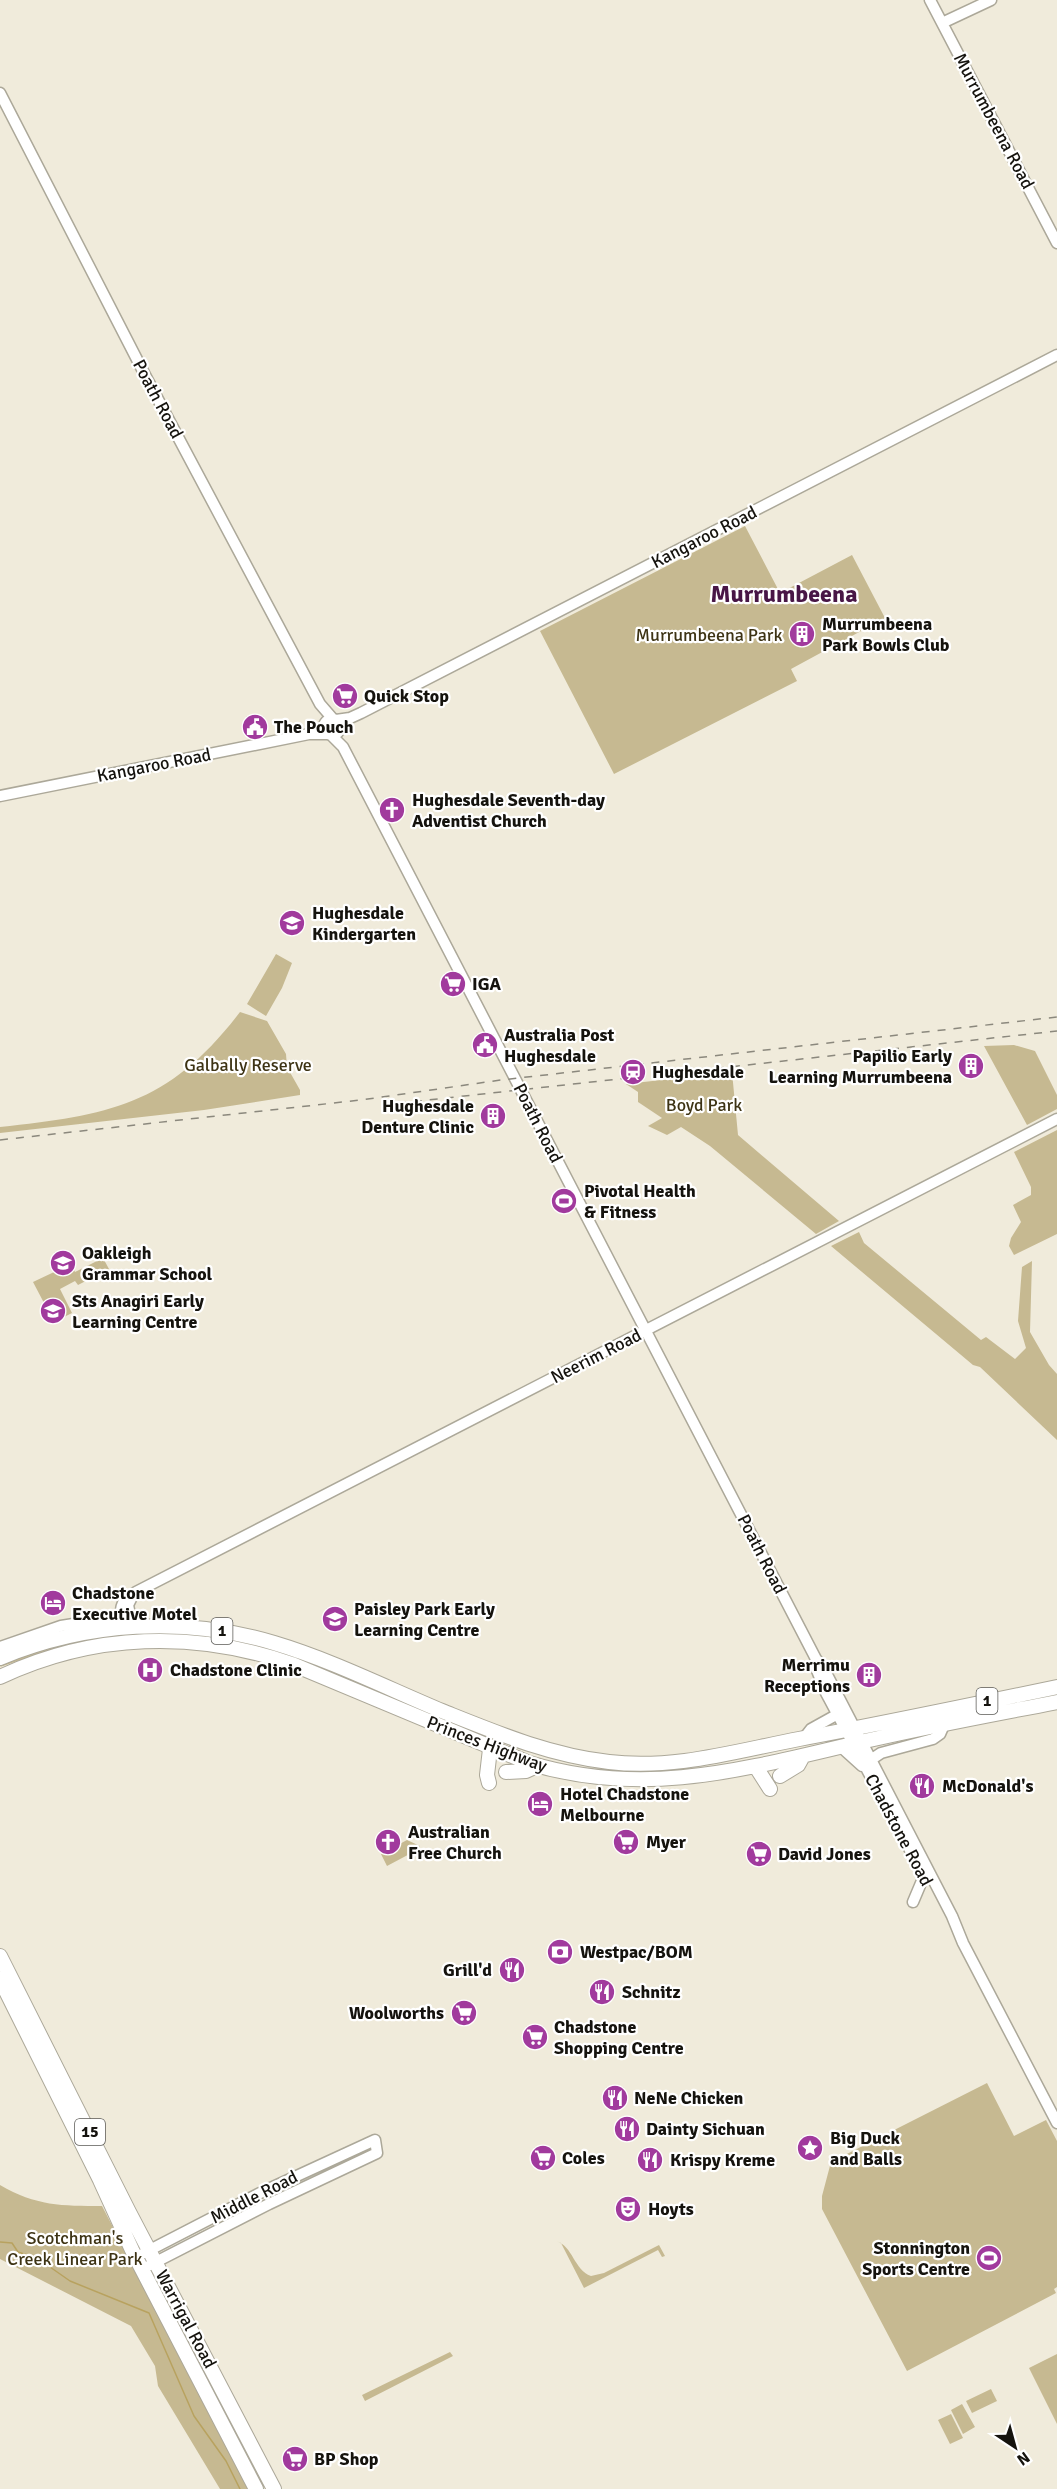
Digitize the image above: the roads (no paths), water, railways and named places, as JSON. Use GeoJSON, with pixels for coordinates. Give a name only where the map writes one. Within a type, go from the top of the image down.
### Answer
{"type":"FeatureCollection","features":[{"type":"Feature","properties":{"kind":"highway"},"geometry":{"type":"LineString","coordinates":[[141,1626],[159,1615]]}},
{"type":"Feature","properties":{"kind":"highway","name":"Princes Highway"},"geometry":{"type":"LineString","coordinates":[[0,1658],[78,1634],[141,1626],[212,1630],[278,1644],[513,1740],[629,1764],[678,1761],[804,1738],[847,1722]]}},
{"type":"Feature","properties":{"kind":"highway","name":"Princes Highway"},"geometry":{"type":"LineString","coordinates":[[0,1677],[60,1653],[101,1645],[138,1641],[181,1641],[220,1645],[266,1655],[309,1670],[490,1749],[537,1766],[615,1780],[636,1781],[687,1778],[756,1767],[1057,1702]]}},
{"type":"Feature","properties":{"kind":"highway"},"geometry":{"type":"LineString","coordinates":[[278,1644],[281,1652],[301,1660],[309,1670]]}},
{"type":"Feature","properties":{"kind":"highway","name":"1"},"geometry":{"type":"LineString","coordinates":[[847,1722],[1057,1687]]}},
{"type":"Feature","properties":{"kind":"highway"},"geometry":{"type":"LineString","coordinates":[[489,1783],[487,1775],[490,1749]]}},
{"type":"Feature","properties":{"kind":"highway"},"geometry":{"type":"LineString","coordinates":[[780,1776],[798,1765],[803,1756]]}},
{"type":"Feature","properties":{"kind":"highway"},"geometry":{"type":"LineString","coordinates":[[506,1772],[526,1771],[537,1766]]}},
{"type":"Feature","properties":{"kind":"highway"},"geometry":{"type":"LineString","coordinates":[[756,1767],[770,1789]]}},
{"type":"Feature","properties":{"kind":"highway","name":"Warrigal Road"},"geometry":{"type":"LineString","coordinates":[[0,1956],[274,2489]]}},
{"type":"Feature","properties":{"kind":"highway","name":"Warrigal Road"},"geometry":{"type":"LineString","coordinates":[[0,1979],[139,2264],[256,2489]]}},
{"type":"Feature","properties":{"kind":"street","name":"Murrumbeena Road"},"geometry":{"type":"LineString","coordinates":[[930,0],[1057,243]]}},
{"type":"Feature","properties":{"kind":"street"},"geometry":{"type":"LineString","coordinates":[[943,25],[991,0]]}},
{"type":"Feature","properties":{"kind":"street","name":"Poath Road"},"geometry":{"type":"LineString","coordinates":[[0,93],[145,375],[343,747],[816,1659],[822,1665],[847,1722]]}},
{"type":"Feature","properties":{"kind":"street","name":"Kangaroo Road"},"geometry":{"type":"LineString","coordinates":[[0,796],[309,734],[332,727],[1057,355]]}},
{"type":"Feature","properties":{"kind":"street","name":"Neerim Road"},"geometry":{"type":"LineString","coordinates":[[0,1647],[50,1628],[125,1616],[128,1605],[136,1592],[1057,1119]]}},
{"type":"Feature","properties":{"kind":"street","name":"Chadstone Road"},"geometry":{"type":"LineString","coordinates":[[847,1722],[852,1745],[946,1918],[956,1929]]}},
{"type":"Feature","properties":{"kind":"street"},"geometry":{"type":"LineString","coordinates":[[872,1759],[881,1752],[933,1739],[940,1734],[944,1725]]}},
{"type":"Feature","properties":{"kind":"street","name":"Chadstone Road"},"geometry":{"type":"LineString","coordinates":[[852,1745],[872,1759],[952,1916],[956,1929],[1057,2123]]}},
{"type":"Feature","properties":{"kind":"street"},"geometry":{"type":"LineString","coordinates":[[913,1902],[924,1876]]}},
{"type":"Feature","properties":{"kind":"street","name":"Middle Road"},"geometry":{"type":"LineString","coordinates":[[139,2264],[262,2192],[371,2142],[374,2155],[153,2256]]}},
{"type":"Feature","properties":{"kind":"waterway"},"geometry":{"type":"LineString","coordinates":[[0,2242],[12,2243],[18,2252],[45,2261],[70,2281],[149,2313],[194,2416],[226,2461],[240,2489]]}},
{"type":"Feature","properties":{"kind":"railway"},"geometry":{"type":"LineString","coordinates":[[0,1140],[361,1100],[501,1080],[1057,1017]]}},
{"type":"Feature","properties":{"kind":"railway"},"geometry":{"type":"LineString","coordinates":[[382,1105],[1057,1031]]}},
{"type":"Feature","properties":{"kind":"place","name":"Murrumbeena Park Bowls Club"},"geometry":{"type":"Point","coordinates":[802,634]}},
{"type":"Feature","properties":{"kind":"place","name":"Quick Stop"},"geometry":{"type":"Point","coordinates":[345,696]}},
{"type":"Feature","properties":{"kind":"place","name":"The Pouch"},"geometry":{"type":"Point","coordinates":[255,727]}},
{"type":"Feature","properties":{"kind":"place","name":"Hughesdale Seventh-day Adventist Church"},"geometry":{"type":"Point","coordinates":[392,810]}},
{"type":"Feature","properties":{"kind":"place","name":"Hughesdale Kindergarten"},"geometry":{"type":"Point","coordinates":[292,923]}},
{"type":"Feature","properties":{"kind":"place","name":"IGA"},"geometry":{"type":"Point","coordinates":[453,984]}},
{"type":"Feature","properties":{"kind":"place","name":"Australia Post Hughesdale"},"geometry":{"type":"Point","coordinates":[485,1045]}},
{"type":"Feature","properties":{"kind":"place","name":"Papilio Early Learning Murrumbeena"},"geometry":{"type":"Point","coordinates":[971,1066]}},
{"type":"Feature","properties":{"kind":"place","name":"Hughesdale"},"geometry":{"type":"Point","coordinates":[633,1072]}},
{"type":"Feature","properties":{"kind":"place","name":"Hughesdale Denture Clinic"},"geometry":{"type":"Point","coordinates":[493,1116]}},
{"type":"Feature","properties":{"kind":"place","name":"Pivotal Health & Fitness"},"geometry":{"type":"Point","coordinates":[564,1201]}},
{"type":"Feature","properties":{"kind":"place","name":"Oakleigh Grammar School"},"geometry":{"type":"Point","coordinates":[63,1263]}},
{"type":"Feature","properties":{"kind":"place","name":"Sts Anagiri Early Learning Centre"},"geometry":{"type":"Point","coordinates":[53,1311]}},
{"type":"Feature","properties":{"kind":"place","name":"Chadstone Executive Motel"},"geometry":{"type":"Point","coordinates":[53,1603]}},
{"type":"Feature","properties":{"kind":"place","name":"Paisley Park Early Learning Centre"},"geometry":{"type":"Point","coordinates":[335,1619]}},
{"type":"Feature","properties":{"kind":"place","name":"Chadstone Clinic"},"geometry":{"type":"Point","coordinates":[150,1670]}},
{"type":"Feature","properties":{"kind":"place","name":"Merrimu Receptions"},"geometry":{"type":"Point","coordinates":[869,1675]}},
{"type":"Feature","properties":{"kind":"place","name":"McDonald's"},"geometry":{"type":"Point","coordinates":[922,1786]}},
{"type":"Feature","properties":{"kind":"place","name":"Hotel Chadstone Melbourne"},"geometry":{"type":"Point","coordinates":[540,1804]}},
{"type":"Feature","properties":{"kind":"place","name":"Australian Free Church"},"geometry":{"type":"Point","coordinates":[388,1842]}},
{"type":"Feature","properties":{"kind":"place","name":"Myer"},"geometry":{"type":"Point","coordinates":[626,1842]}},
{"type":"Feature","properties":{"kind":"place","name":"David Jones"},"geometry":{"type":"Point","coordinates":[759,1854]}},
{"type":"Feature","properties":{"kind":"place","name":"Westpac/BOM"},"geometry":{"type":"Point","coordinates":[560,1952]}},
{"type":"Feature","properties":{"kind":"place","name":"Grill'd"},"geometry":{"type":"Point","coordinates":[512,1970]}},
{"type":"Feature","properties":{"kind":"place","name":"Schnitz"},"geometry":{"type":"Point","coordinates":[602,1992]}},
{"type":"Feature","properties":{"kind":"place","name":"Woolworths"},"geometry":{"type":"Point","coordinates":[464,2013]}},
{"type":"Feature","properties":{"kind":"place","name":"Chadstone Shopping Centre"},"geometry":{"type":"Point","coordinates":[535,2037]}},
{"type":"Feature","properties":{"kind":"place","name":"NeNe Chicken"},"geometry":{"type":"Point","coordinates":[615,2098]}},
{"type":"Feature","properties":{"kind":"place","name":"Dainty Sichuan"},"geometry":{"type":"Point","coordinates":[627,2129]}},
{"type":"Feature","properties":{"kind":"place","name":"Big Duck and Balls"},"geometry":{"type":"Point","coordinates":[810,2148]}},
{"type":"Feature","properties":{"kind":"place","name":"Coles"},"geometry":{"type":"Point","coordinates":[543,2158]}},
{"type":"Feature","properties":{"kind":"place","name":"Krispy Kreme"},"geometry":{"type":"Point","coordinates":[650,2160]}},
{"type":"Feature","properties":{"kind":"place","name":"Hoyts"},"geometry":{"type":"Point","coordinates":[628,2209]}},
{"type":"Feature","properties":{"kind":"place","name":"Stonnington Sports Centre"},"geometry":{"type":"Point","coordinates":[989,2258]}},
{"type":"Feature","properties":{"kind":"place","name":"BP Shop"},"geometry":{"type":"Point","coordinates":[295,2459]}},
{"type":"Feature","properties":{"kind":"district","name":"Murrumbeena"},"geometry":{"type":"Point","coordinates":[784,594]}},
{"type":"Feature","properties":{"kind":"park label","name":"Murrumbeena Park"},"geometry":{"type":"Point","coordinates":[709,635]}},
{"type":"Feature","properties":{"kind":"park label","name":"Galbally Reserve"},"geometry":{"type":"Point","coordinates":[248,1065]}},
{"type":"Feature","properties":{"kind":"park label","name":"Boyd Park"},"geometry":{"type":"Point","coordinates":[704,1105]}},
{"type":"Feature","properties":{"kind":"park label","name":"Scotchman's Creek Linear Park"},"geometry":{"type":"Point","coordinates":[75,2248]}}]}
